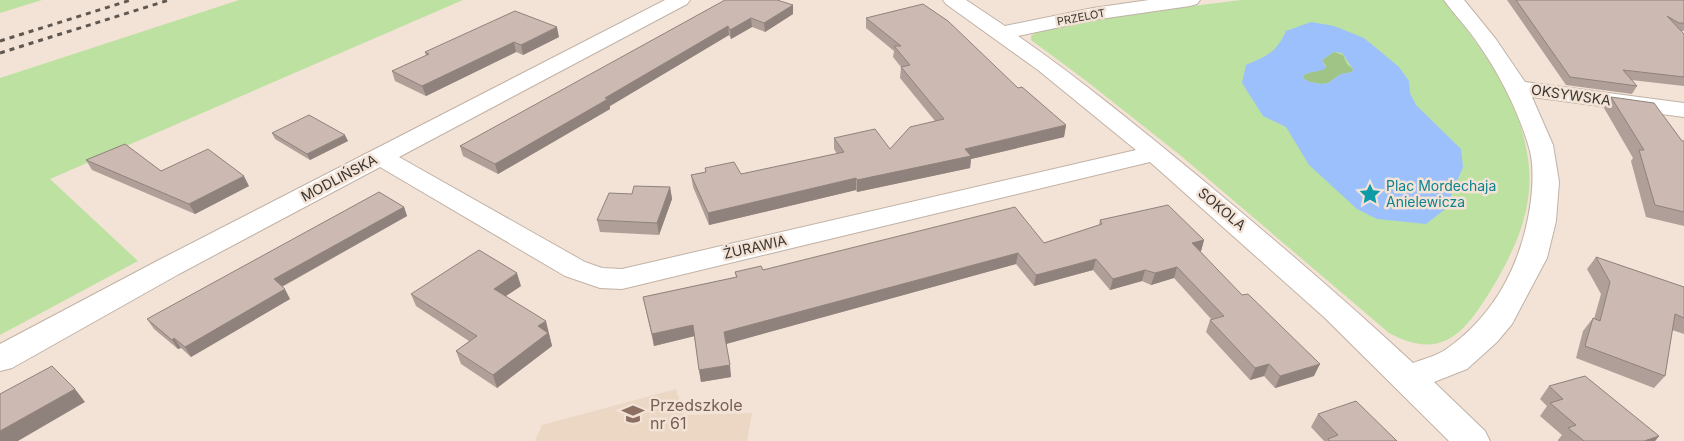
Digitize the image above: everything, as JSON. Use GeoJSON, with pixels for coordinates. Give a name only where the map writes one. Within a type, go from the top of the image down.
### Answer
{"type":"FeatureCollection","features":[{"type":"Feature","properties":{"kind":"street","name":"MODLIŃSKA"},"geometry":{"type":"LineString","coordinates":[[0,359],[169,267],[680,0]]}},
{"type":"Feature","properties":{"kind":"street","name":"SOKOLA"},"geometry":{"type":"LineString","coordinates":[[953,0],[1002,33],[1068,83],[1155,153],[1286,264],[1409,378],[1472,441]]}},
{"type":"Feature","properties":{"kind":"street","name":"PRZELOT"},"geometry":{"type":"LineString","coordinates":[[1002,33],[1093,14],[1190,0]]}},
{"type":"Feature","properties":{"kind":"street","name":"OKSYWSKA"},"geometry":{"type":"LineString","coordinates":[[1409,378],[1456,360],[1486,334],[1501,316],[1533,258],[1542,221],[1546,182],[1542,145],[1517,88],[1488,42],[1454,0]]}},
{"type":"Feature","properties":{"kind":"street","name":"OKSYWSKA"},"geometry":{"type":"LineString","coordinates":[[1517,88],[1684,110]]}},
{"type":"Feature","properties":{"kind":"street","name":"ŻURAWIA"},"geometry":{"type":"LineString","coordinates":[[380,157],[575,269],[600,278],[622,280],[1155,153]]}},
{"type":"Feature","properties":{"kind":"shaded area","name":"Przedszkole nr 61"},"geometry":{"type":"Polygon","coordinates":[[[676,389],[684,415],[752,413],[747,441],[535,441],[542,425],[676,389]]]}},
{"type":"Feature","properties":{"kind":"green space"},"geometry":{"type":"Polygon","coordinates":[[[0,0],[42,0],[0,13],[0,0]]]}},
{"type":"Feature","properties":{"kind":"green space"},"geometry":{"type":"Polygon","coordinates":[[[239,0],[463,0],[50,179],[138,261],[0,335],[0,78],[239,0]]]}},
{"type":"Feature","properties":{"kind":"green space","name":"Plac Mordechaja Anielewicza"},"geometry":{"type":"Polygon","coordinates":[[[1241,0],[1443,0],[1457,15],[1489,62],[1507,92],[1525,142],[1530,178],[1528,197],[1525,216],[1519,234],[1503,268],[1471,319],[1450,338],[1437,343],[1423,344],[1409,342],[1389,333],[1180,155],[1031,40],[1031,36],[1036,32],[1120,15],[1241,0]]]}},
{"type":"Feature","properties":{"kind":"green space"},"geometry":{"type":"Polygon","coordinates":[[[1334,52],[1343,55],[1347,64],[1353,69],[1352,72],[1341,74],[1328,83],[1322,84],[1304,79],[1303,76],[1305,74],[1326,66],[1322,60],[1334,52]]]}},
{"type":"Feature","properties":{"kind":"water"},"geometry":{"type":"Polygon","coordinates":[[[1311,22],[1334,26],[1364,38],[1399,67],[1409,81],[1410,93],[1416,105],[1461,149],[1463,167],[1444,210],[1426,224],[1377,219],[1357,209],[1309,165],[1286,127],[1263,116],[1242,83],[1246,65],[1270,53],[1286,31],[1311,22]],[[1334,52],[1322,60],[1326,68],[1306,74],[1303,76],[1304,79],[1322,84],[1328,83],[1341,74],[1352,72],[1353,69],[1342,53],[1334,52]]]}},
{"type":"Feature","properties":{"kind":"building"},"geometry":{"type":"Polygon","coordinates":[[[725,0],[777,0],[793,5],[764,23],[751,18],[730,30],[728,26],[605,98],[608,99],[495,164],[460,146],[725,0]]]}},
{"type":"Feature","properties":{"kind":"building"},"geometry":{"type":"Polygon","coordinates":[[[1516,0],[1684,0],[1684,23],[1679,23],[1667,16],[1684,34],[1684,77],[1623,70],[1637,86],[1570,77],[1516,0]]]}},
{"type":"Feature","properties":{"kind":"building"},"geometry":{"type":"Polygon","coordinates":[[[923,4],[948,21],[1018,88],[1022,87],[1066,125],[965,149],[971,156],[857,180],[856,178],[708,213],[691,175],[706,172],[705,168],[734,162],[741,174],[844,152],[834,138],[875,129],[890,149],[910,127],[944,119],[901,67],[910,65],[894,46],[901,46],[866,18],[923,4]]]}},
{"type":"Feature","properties":{"kind":"building"},"geometry":{"type":"Polygon","coordinates":[[[515,11],[557,27],[521,45],[514,42],[422,86],[392,71],[429,54],[425,52],[515,11]]]}},
{"type":"Feature","properties":{"kind":"building"},"geometry":{"type":"Polygon","coordinates":[[[1611,97],[1654,103],[1682,141],[1684,141],[1684,212],[1655,205],[1639,150],[1644,150],[1611,97]]]}},
{"type":"Feature","properties":{"kind":"building"},"geometry":{"type":"Polygon","coordinates":[[[309,115],[345,135],[307,154],[272,133],[309,115]]]}},
{"type":"Feature","properties":{"kind":"building"},"geometry":{"type":"Polygon","coordinates":[[[125,144],[161,171],[208,149],[244,176],[189,204],[86,160],[125,144]]]}},
{"type":"Feature","properties":{"kind":"building"},"geometry":{"type":"Polygon","coordinates":[[[634,186],[670,187],[657,223],[597,220],[609,193],[632,194],[634,186]]]}},
{"type":"Feature","properties":{"kind":"building"},"geometry":{"type":"Polygon","coordinates":[[[379,192],[404,207],[274,279],[285,289],[185,347],[174,338],[172,340],[147,319],[379,192]]]}},
{"type":"Feature","properties":{"kind":"building"},"geometry":{"type":"Polygon","coordinates":[[[1168,205],[1204,240],[1192,243],[1242,295],[1248,294],[1320,364],[1280,376],[1269,364],[1255,368],[1210,320],[1224,316],[1177,267],[1155,273],[1145,270],[1113,279],[1096,259],[1036,275],[1018,253],[724,332],[730,365],[699,370],[693,325],[652,334],[643,297],[737,277],[735,272],[761,266],[763,270],[1015,207],[1044,243],[1102,224],[1100,220],[1168,205]]]}},
{"type":"Feature","properties":{"kind":"building"},"geometry":{"type":"Polygon","coordinates":[[[479,250],[517,273],[494,289],[546,321],[538,326],[548,333],[493,375],[456,351],[477,336],[411,294],[479,250]]]}},
{"type":"Feature","properties":{"kind":"building"},"geometry":{"type":"Polygon","coordinates":[[[1596,257],[1684,287],[1684,318],[1675,314],[1665,376],[1585,346],[1593,318],[1600,321],[1610,282],[1596,257]]]}},
{"type":"Feature","properties":{"kind":"building"},"geometry":{"type":"Polygon","coordinates":[[[52,366],[75,389],[0,431],[0,394],[52,366]]]}},
{"type":"Feature","properties":{"kind":"building"},"geometry":{"type":"Polygon","coordinates":[[[1585,376],[1659,436],[1644,441],[1584,441],[1568,428],[1576,425],[1550,403],[1563,399],[1549,386],[1585,376]]]}},
{"type":"Feature","properties":{"kind":"building"},"geometry":{"type":"Polygon","coordinates":[[[1356,401],[1397,441],[1329,441],[1328,439],[1338,435],[1318,414],[1356,401]]]}},
{"type":"Feature","properties":{"kind":"railway"},"geometry":{"type":"LineString","coordinates":[[0,41],[131,0]]}},
{"type":"Feature","properties":{"kind":"railway"},"geometry":{"type":"LineString","coordinates":[[0,53],[169,0]]}},
{"type":"Feature","properties":{"kind":"place","name":"Plac Mordechaja Anielewicza"},"geometry":{"type":"Point","coordinates":[1370,194]}},
{"type":"Feature","properties":{"kind":"place","name":"Przedszkole nr 61"},"geometry":{"type":"Point","coordinates":[633,414]}}]}
